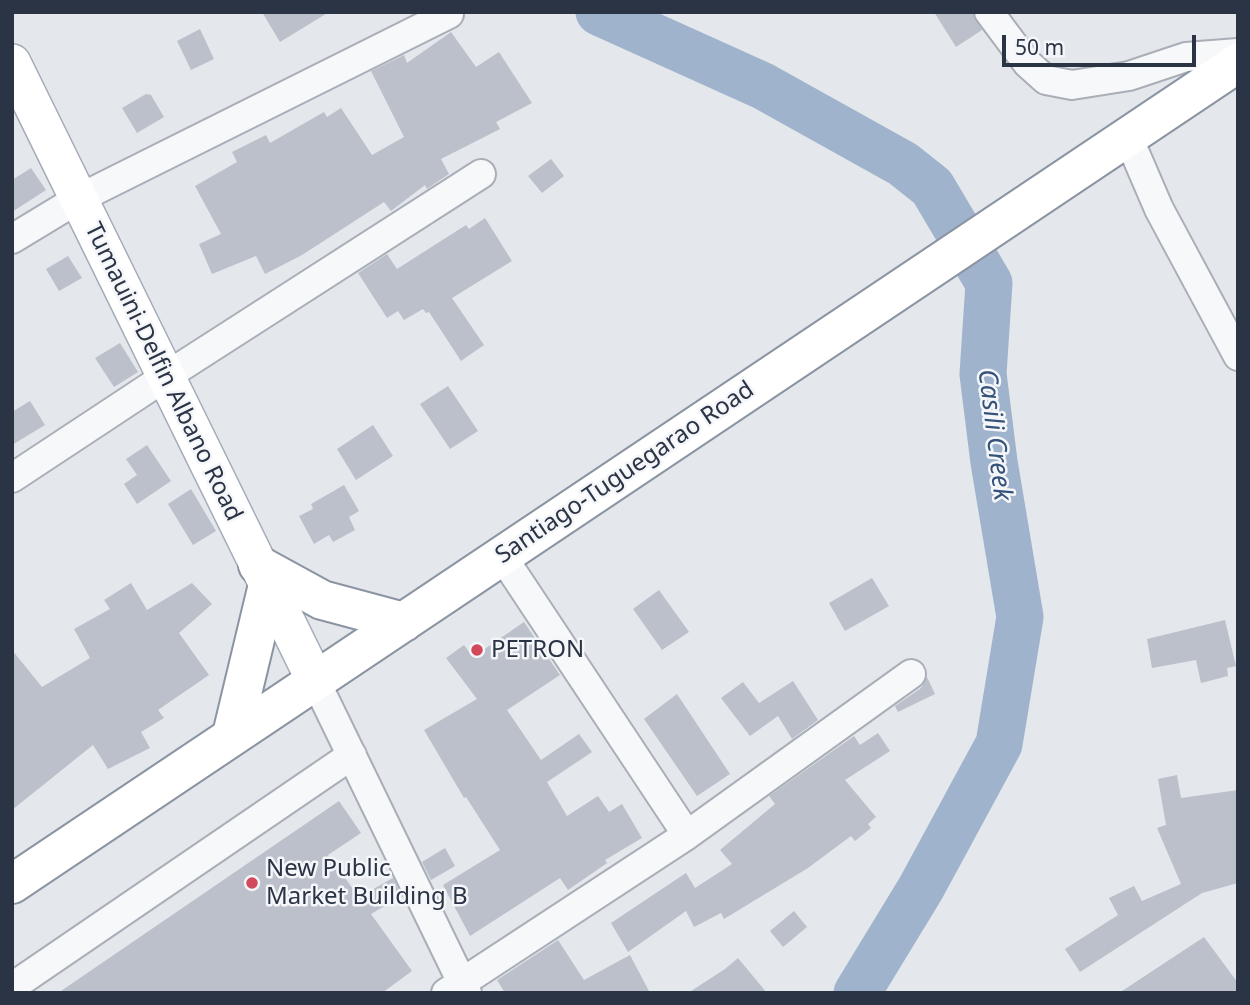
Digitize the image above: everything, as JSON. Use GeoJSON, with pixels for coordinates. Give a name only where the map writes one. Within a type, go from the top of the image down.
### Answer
{"type":"FeatureCollection","features":[{"type":"Feature","properties":{"kind":"highway","name":"Santiago-Tuguegarao Road"},"geometry":{"type":"LineString","coordinates":[[12,884],[1238,62]]}},
{"type":"Feature","properties":{"kind":"highway"},"geometry":{"type":"LineString","coordinates":[[232,736],[263,575],[322,600],[404,622]]}},
{"type":"Feature","properties":{"kind":"main road","name":"Tumauini-Delfin Albano Road"},"geometry":{"type":"LineString","coordinates":[[12,63],[315,680]]}},
{"type":"Feature","properties":{"kind":"street"},"geometry":{"type":"LineString","coordinates":[[989,12],[1027,63],[1046,80],[1072,85],[1129,76],[1186,57],[1238,53]]}},
{"type":"Feature","properties":{"kind":"street"},"geometry":{"type":"LineString","coordinates":[[12,239],[78,198],[449,14]]}},
{"type":"Feature","properties":{"kind":"street"},"geometry":{"type":"LineString","coordinates":[[1128,137],[1159,209],[1238,356]]}},
{"type":"Feature","properties":{"kind":"street"},"geometry":{"type":"LineString","coordinates":[[12,478],[481,174]]}},
{"type":"Feature","properties":{"kind":"street"},"geometry":{"type":"LineString","coordinates":[[502,556],[687,835]]}},
{"type":"Feature","properties":{"kind":"street"},"geometry":{"type":"LineString","coordinates":[[315,680],[458,989],[687,835],[911,674]]}},
{"type":"Feature","properties":{"kind":"street"},"geometry":{"type":"LineString","coordinates":[[12,987],[352,755]]}},
{"type":"Feature","properties":{"kind":"building"},"geometry":{"type":"Polygon","coordinates":[[[262,12],[329,12],[280,42],[262,12]]]}},
{"type":"Feature","properties":{"kind":"building"},"geometry":{"type":"Polygon","coordinates":[[[934,12],[973,12],[982,30],[956,47],[934,12]]]}},
{"type":"Feature","properties":{"kind":"building"},"geometry":{"type":"Polygon","coordinates":[[[200,29],[214,59],[191,70],[177,41],[200,29]]]}},
{"type":"Feature","properties":{"kind":"building"},"geometry":{"type":"Polygon","coordinates":[[[451,32],[476,67],[499,52],[532,103],[496,122],[500,129],[441,159],[449,174],[427,189],[425,185],[391,211],[384,202],[302,255],[265,274],[256,256],[212,274],[199,244],[221,234],[195,186],[237,162],[232,152],[266,135],[270,143],[324,112],[327,117],[341,108],[372,155],[404,137],[371,71],[404,55],[407,63],[451,32]]]}},
{"type":"Feature","properties":{"kind":"building"},"geometry":{"type":"Polygon","coordinates":[[[146,94],[151,95],[164,117],[137,133],[122,108],[146,94]]]}},
{"type":"Feature","properties":{"kind":"building"},"geometry":{"type":"Polygon","coordinates":[[[551,159],[564,176],[542,193],[528,176],[551,159]]]}},
{"type":"Feature","properties":{"kind":"building"},"geometry":{"type":"Polygon","coordinates":[[[31,168],[46,190],[12,212],[12,180],[31,168]]]}},
{"type":"Feature","properties":{"kind":"building"},"geometry":{"type":"Polygon","coordinates":[[[485,218],[512,261],[452,298],[484,345],[461,361],[429,312],[426,313],[423,309],[404,320],[398,311],[387,318],[358,273],[387,254],[397,269],[466,225],[469,229],[485,218]]]}},
{"type":"Feature","properties":{"kind":"building"},"geometry":{"type":"Polygon","coordinates":[[[68,256],[82,278],[59,291],[46,269],[68,256]]]}},
{"type":"Feature","properties":{"kind":"building"},"geometry":{"type":"Polygon","coordinates":[[[120,343],[138,372],[114,387],[95,358],[120,343]]]}},
{"type":"Feature","properties":{"kind":"building"},"geometry":{"type":"Polygon","coordinates":[[[448,386],[478,431],[450,449],[420,404],[448,386]]]}},
{"type":"Feature","properties":{"kind":"building"},"geometry":{"type":"Polygon","coordinates":[[[30,401],[45,425],[12,445],[12,412],[30,401]]]}},
{"type":"Feature","properties":{"kind":"building"},"geometry":{"type":"Polygon","coordinates":[[[373,425],[393,456],[356,480],[337,449],[373,425]]]}},
{"type":"Feature","properties":{"kind":"building"},"geometry":{"type":"Polygon","coordinates":[[[147,445],[171,481],[137,504],[124,484],[137,475],[126,459],[147,445]]]}},
{"type":"Feature","properties":{"kind":"building"},"geometry":{"type":"Polygon","coordinates":[[[344,485],[359,511],[349,517],[355,530],[333,542],[329,535],[314,544],[299,516],[313,509],[311,504],[344,485]]]}},
{"type":"Feature","properties":{"kind":"building"},"geometry":{"type":"Polygon","coordinates":[[[191,489],[216,531],[193,545],[168,504],[191,489]]]}},
{"type":"Feature","properties":{"kind":"building"},"geometry":{"type":"Polygon","coordinates":[[[872,578],[889,606],[845,631],[829,603],[872,578]]]}},
{"type":"Feature","properties":{"kind":"building"},"geometry":{"type":"Polygon","coordinates":[[[131,583],[147,610],[192,583],[212,604],[179,633],[209,675],[158,710],[164,718],[141,732],[150,748],[108,769],[93,745],[12,810],[12,650],[42,687],[90,658],[74,629],[110,609],[104,600],[131,583]]]}},
{"type":"Feature","properties":{"kind":"building"},"geometry":{"type":"Polygon","coordinates":[[[659,590],[689,632],[662,650],[633,609],[659,590]]]}},
{"type":"Feature","properties":{"kind":"building"},"geometry":{"type":"Polygon","coordinates":[[[1225,620],[1236,666],[1227,668],[1228,676],[1201,683],[1196,660],[1152,668],[1147,639],[1225,620]]]}},
{"type":"Feature","properties":{"kind":"building"},"geometry":{"type":"Polygon","coordinates":[[[524,622],[560,675],[507,710],[541,760],[579,734],[592,752],[547,782],[567,816],[598,796],[609,812],[622,804],[642,838],[605,860],[607,863],[568,890],[560,878],[470,936],[443,885],[500,850],[466,797],[464,798],[424,730],[477,699],[446,658],[464,645],[473,657],[524,622]]]}},
{"type":"Feature","properties":{"kind":"building"},"geometry":{"type":"Polygon","coordinates":[[[927,677],[935,694],[898,712],[895,706],[921,688],[927,677]]]}},
{"type":"Feature","properties":{"kind":"building"},"geometry":{"type":"Polygon","coordinates":[[[793,681],[818,720],[792,739],[778,716],[750,736],[721,698],[743,682],[759,703],[793,681]]]}},
{"type":"Feature","properties":{"kind":"building"},"geometry":{"type":"Polygon","coordinates":[[[677,694],[730,774],[697,796],[644,719],[677,694]]]}},
{"type":"Feature","properties":{"kind":"building"},"geometry":{"type":"Polygon","coordinates":[[[878,733],[890,751],[845,780],[876,817],[868,824],[871,828],[855,841],[851,836],[808,868],[724,919],[721,913],[694,927],[686,911],[628,952],[611,923],[686,873],[695,888],[732,864],[720,850],[775,804],[769,796],[854,736],[860,745],[878,733]]]}},
{"type":"Feature","properties":{"kind":"building"},"geometry":{"type":"Polygon","coordinates":[[[1177,775],[1181,798],[1238,790],[1238,883],[1202,893],[1080,972],[1065,949],[1118,915],[1109,898],[1134,886],[1142,901],[1181,884],[1157,828],[1166,825],[1158,779],[1177,775]]]}},
{"type":"Feature","properties":{"kind":"building"},"geometry":{"type":"Polygon","coordinates":[[[339,801],[361,833],[328,855],[359,897],[393,878],[402,896],[371,914],[412,971],[382,993],[58,993],[339,801]]]}},
{"type":"Feature","properties":{"kind":"building"},"geometry":{"type":"Polygon","coordinates":[[[445,848],[455,866],[431,880],[422,862],[445,848]]]}},
{"type":"Feature","properties":{"kind":"building"},"geometry":{"type":"Polygon","coordinates":[[[794,911],[807,927],[783,947],[770,931],[794,911]]]}},
{"type":"Feature","properties":{"kind":"building"},"geometry":{"type":"Polygon","coordinates":[[[1204,937],[1238,983],[1238,993],[1119,993],[1204,937]]]}},
{"type":"Feature","properties":{"kind":"building"},"geometry":{"type":"Polygon","coordinates":[[[558,940],[584,980],[630,955],[650,993],[505,993],[497,980],[558,940]]]}},
{"type":"Feature","properties":{"kind":"building"},"geometry":{"type":"Polygon","coordinates":[[[738,958],[767,993],[688,993],[725,969],[738,958]]]}},
{"type":"Feature","properties":{"kind":"waterway","name":"Casili Creek"},"geometry":{"type":"LineString","coordinates":[[599,12],[763,86],[903,164],[932,187],[989,283],[983,374],[994,462],[1020,617],[999,744],[921,888],[857,993]]}},
{"type":"Feature","properties":{"kind":"place","name":"PETRON"},"geometry":{"type":"Point","coordinates":[477,650]}},
{"type":"Feature","properties":{"kind":"place","name":"New Public Market Building B"},"geometry":{"type":"Point","coordinates":[252,883]}}]}
